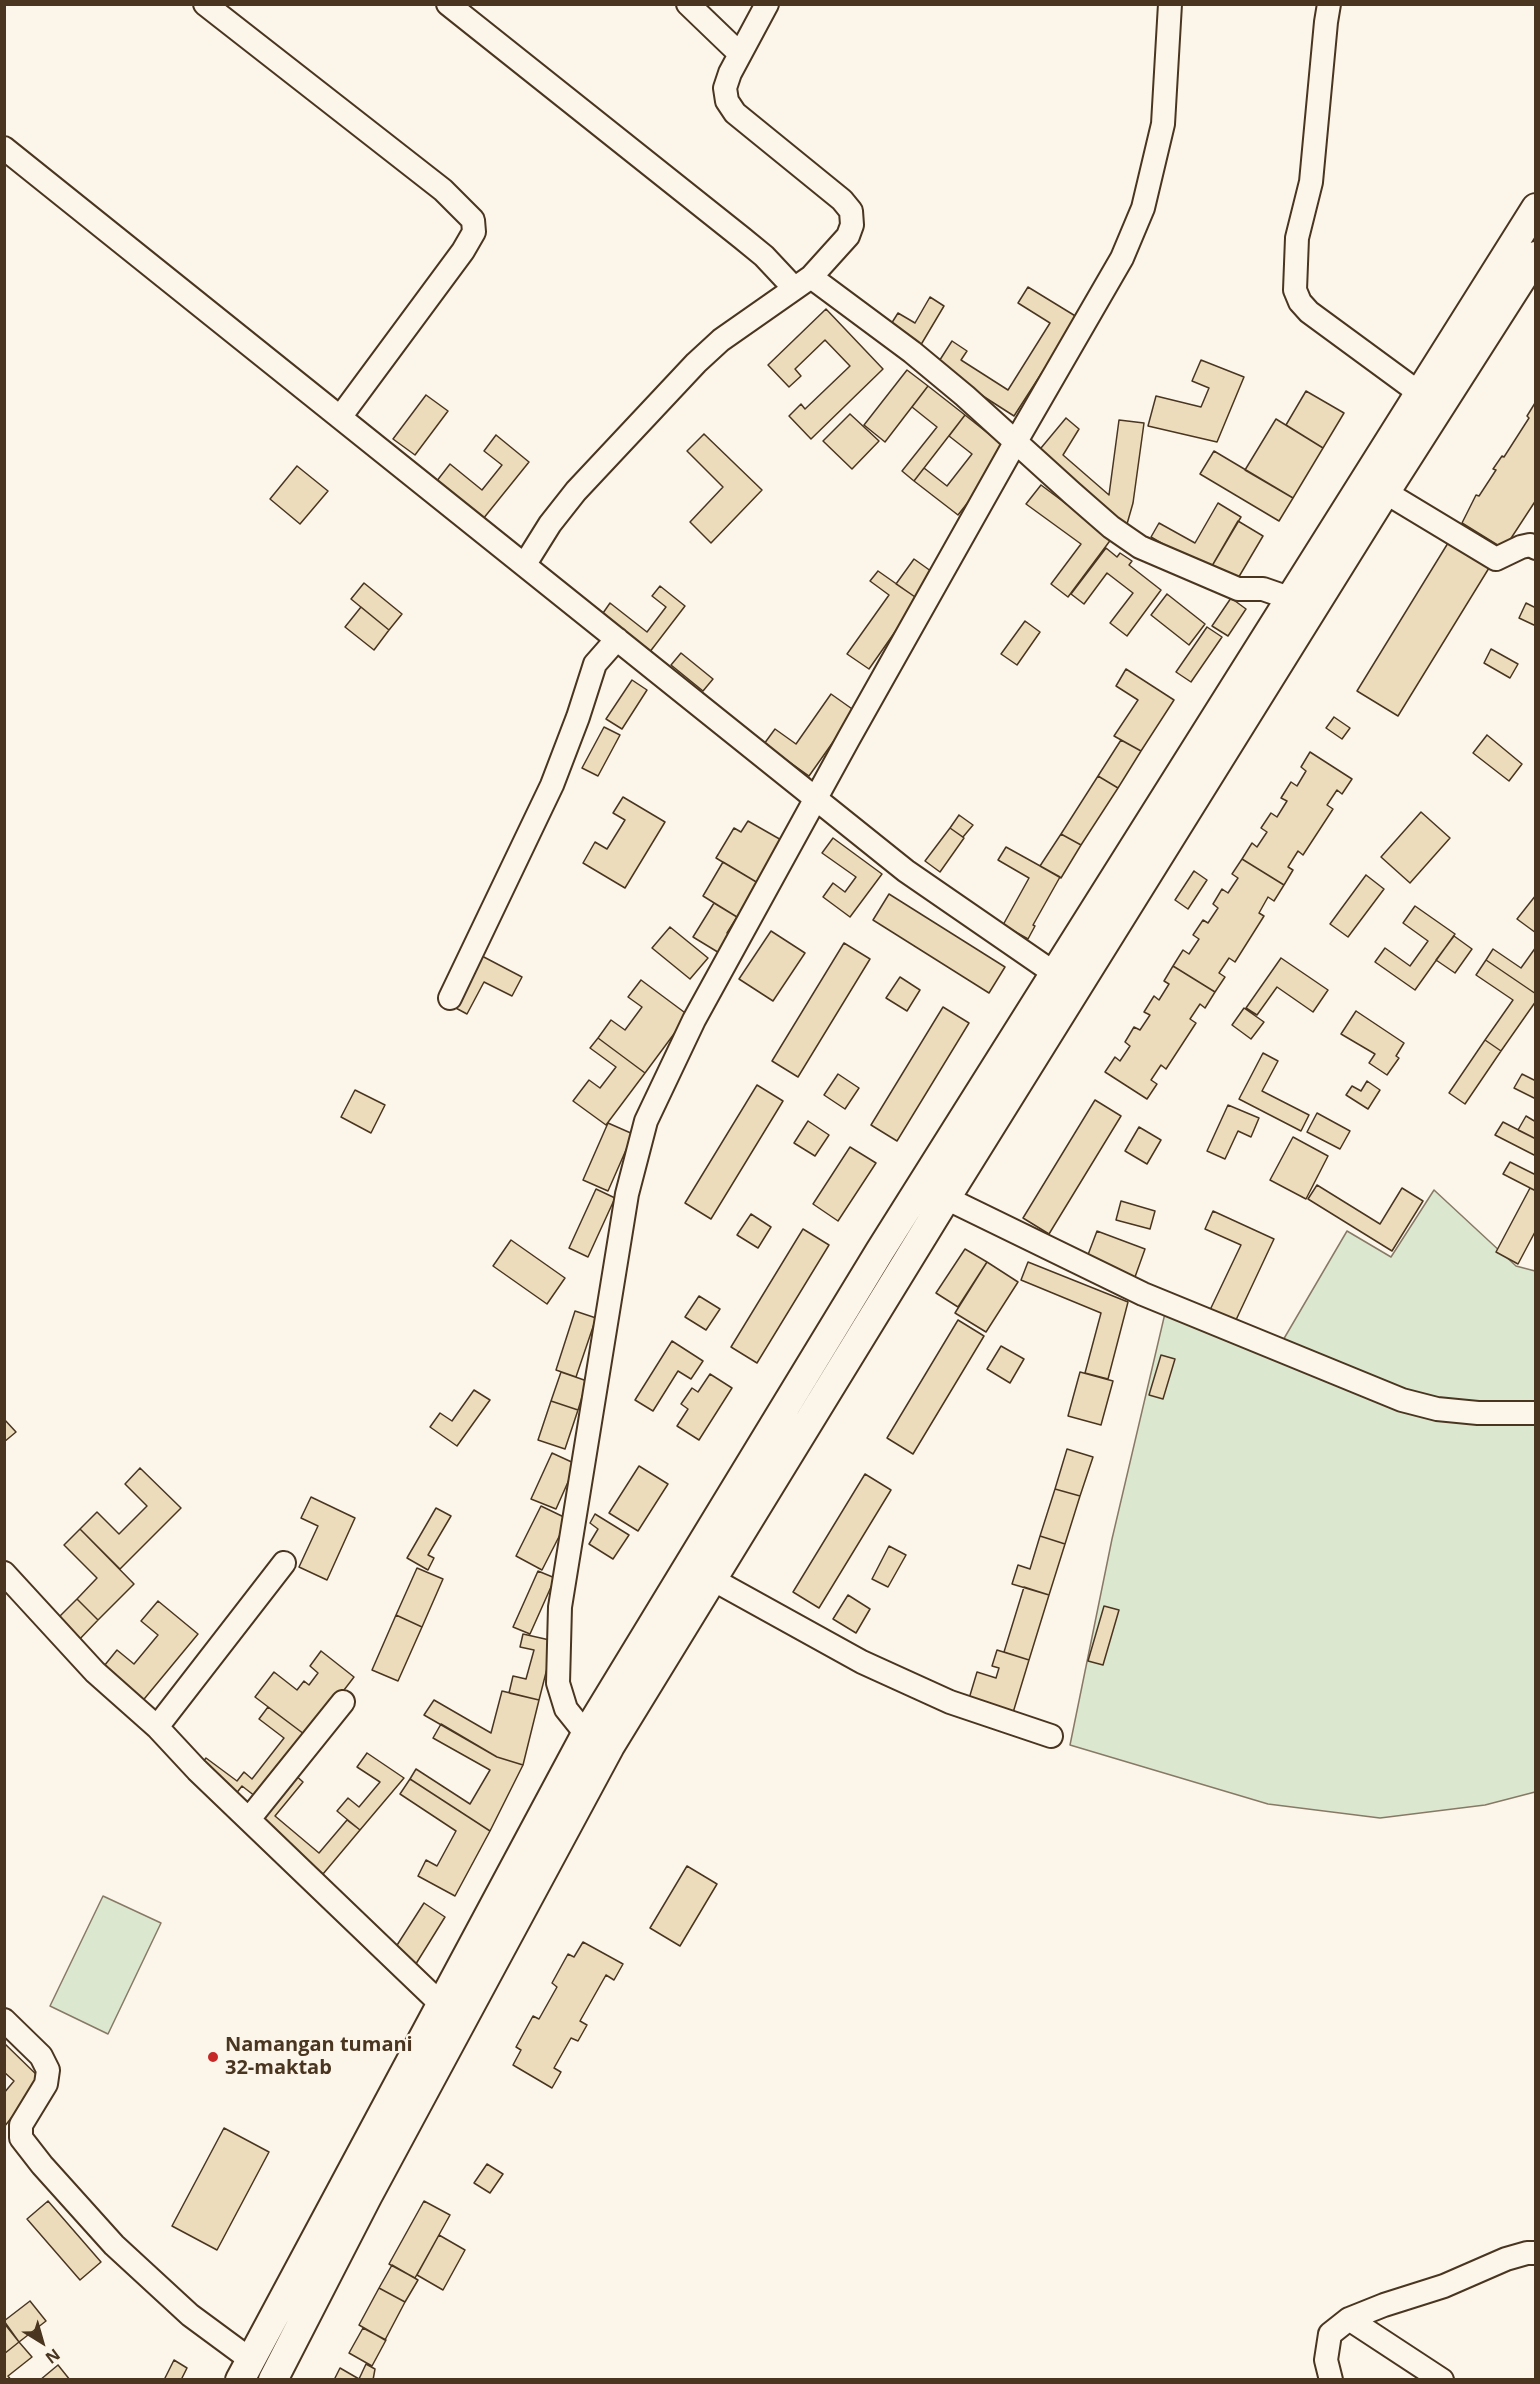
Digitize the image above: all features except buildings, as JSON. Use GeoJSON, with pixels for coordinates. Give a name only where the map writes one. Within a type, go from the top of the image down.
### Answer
{"type":"FeatureCollection","features":[{"type":"Feature","properties":{"kind":"main road"},"geometry":{"type":"LineString","coordinates":[[245,2370],[442,2005],[880,1251],[1288,598],[1374,494],[1418,392],[1536,208]]}},
{"type":"Feature","properties":{"kind":"main road"},"geometry":{"type":"LineString","coordinates":[[273,2379],[598,1740],[712,1579],[1374,494],[1536,256]]}},
{"type":"Feature","properties":{"kind":"street"},"geometry":{"type":"LineString","coordinates":[[206,4],[230,26],[443,190],[473,220],[474,232],[463,251],[341,416]]}},
{"type":"Feature","properties":{"kind":"street"},"geometry":{"type":"LineString","coordinates":[[448,4],[764,256],[912,352],[965,396],[1111,527],[1140,548],[1238,589],[1263,589],[1288,598]]}},
{"type":"Feature","properties":{"kind":"street"},"geometry":{"type":"LineString","coordinates":[[688,4],[740,54]]}},
{"type":"Feature","properties":{"kind":"street"},"geometry":{"type":"LineString","coordinates":[[525,564],[550,524],[576,492],[696,363],[721,340],[802,282],[848,236],[852,225],[851,211],[842,200],[735,113],[727,101],[725,88],[767,4]]}},
{"type":"Feature","properties":{"kind":"street"},"geometry":{"type":"LineString","coordinates":[[598,1740],[566,1710],[558,1683],[560,1607],[627,1194],[646,1122],[689,1030],[816,799],[1015,443],[1122,258],[1143,208],[1163,124],[1170,4]]}},
{"type":"Feature","properties":{"kind":"street"},"geometry":{"type":"LineString","coordinates":[[1329,4],[1311,182],[1297,238],[1295,290],[1300,302],[1309,312],[1418,392]]}},
{"type":"Feature","properties":{"kind":"street"},"geometry":{"type":"LineString","coordinates":[[4,148],[906,871],[1054,973]]}},
{"type":"Feature","properties":{"kind":"street"},"geometry":{"type":"LineString","coordinates":[[1374,494],[1496,559],[1521,547],[1530,545],[1536,548]]}},
{"type":"Feature","properties":{"kind":"street"},"geometry":{"type":"LineString","coordinates":[[450,998],[552,785],[595,664],[617,639]]}},
{"type":"Feature","properties":{"kind":"street"},"geometry":{"type":"LineString","coordinates":[[946,1198],[1143,1294],[1402,1400],[1437,1409],[1478,1413],[1536,1413]]}},
{"type":"Feature","properties":{"kind":"street"},"geometry":{"type":"LineString","coordinates":[[157,1727],[284,1563]]}},
{"type":"Feature","properties":{"kind":"street"},"geometry":{"type":"LineString","coordinates":[[4,1573],[95,1672],[157,1727],[197,1770],[442,2005]]}},
{"type":"Feature","properties":{"kind":"street"},"geometry":{"type":"LineString","coordinates":[[712,1579],[862,1662],[950,1702],[1051,1736]]}},
{"type":"Feature","properties":{"kind":"street"},"geometry":{"type":"LineString","coordinates":[[249,1819],[343,1702]]}},
{"type":"Feature","properties":{"kind":"street"},"geometry":{"type":"LineString","coordinates":[[4,2020],[41,2056],[48,2070],[46,2084],[21,2124],[21,2138],[42,2165],[114,2245],[190,2315],[245,2370]]}},
{"type":"Feature","properties":{"kind":"street"},"geometry":{"type":"LineString","coordinates":[[1330,2379],[1326,2360],[1330,2334],[1349,2319],[1444,2286],[1506,2259],[1536,2253]]}},
{"type":"Feature","properties":{"kind":"street"},"geometry":{"type":"LineString","coordinates":[[1349,2319],[1442,2379]]}},
{"type":"Feature","properties":{"kind":"green space"},"geometry":{"type":"Polygon","coordinates":[[[1434,1190],[1516,1266],[1535,1271],[1535,1792],[1485,1805],[1380,1818],[1268,1804],[1070,1745],[1112,1539],[1166,1309],[1272,1359],[1347,1231],[1391,1257],[1434,1190]]]}},
{"type":"Feature","properties":{"kind":"green space"},"geometry":{"type":"Polygon","coordinates":[[[103,1896],[161,1923],[108,2034],[50,2006],[103,1896]]]}},
{"type":"Feature","properties":{"kind":"place","name":"Namangan tumani 32-maktab"},"geometry":{"type":"Point","coordinates":[213,2057]}}]}
